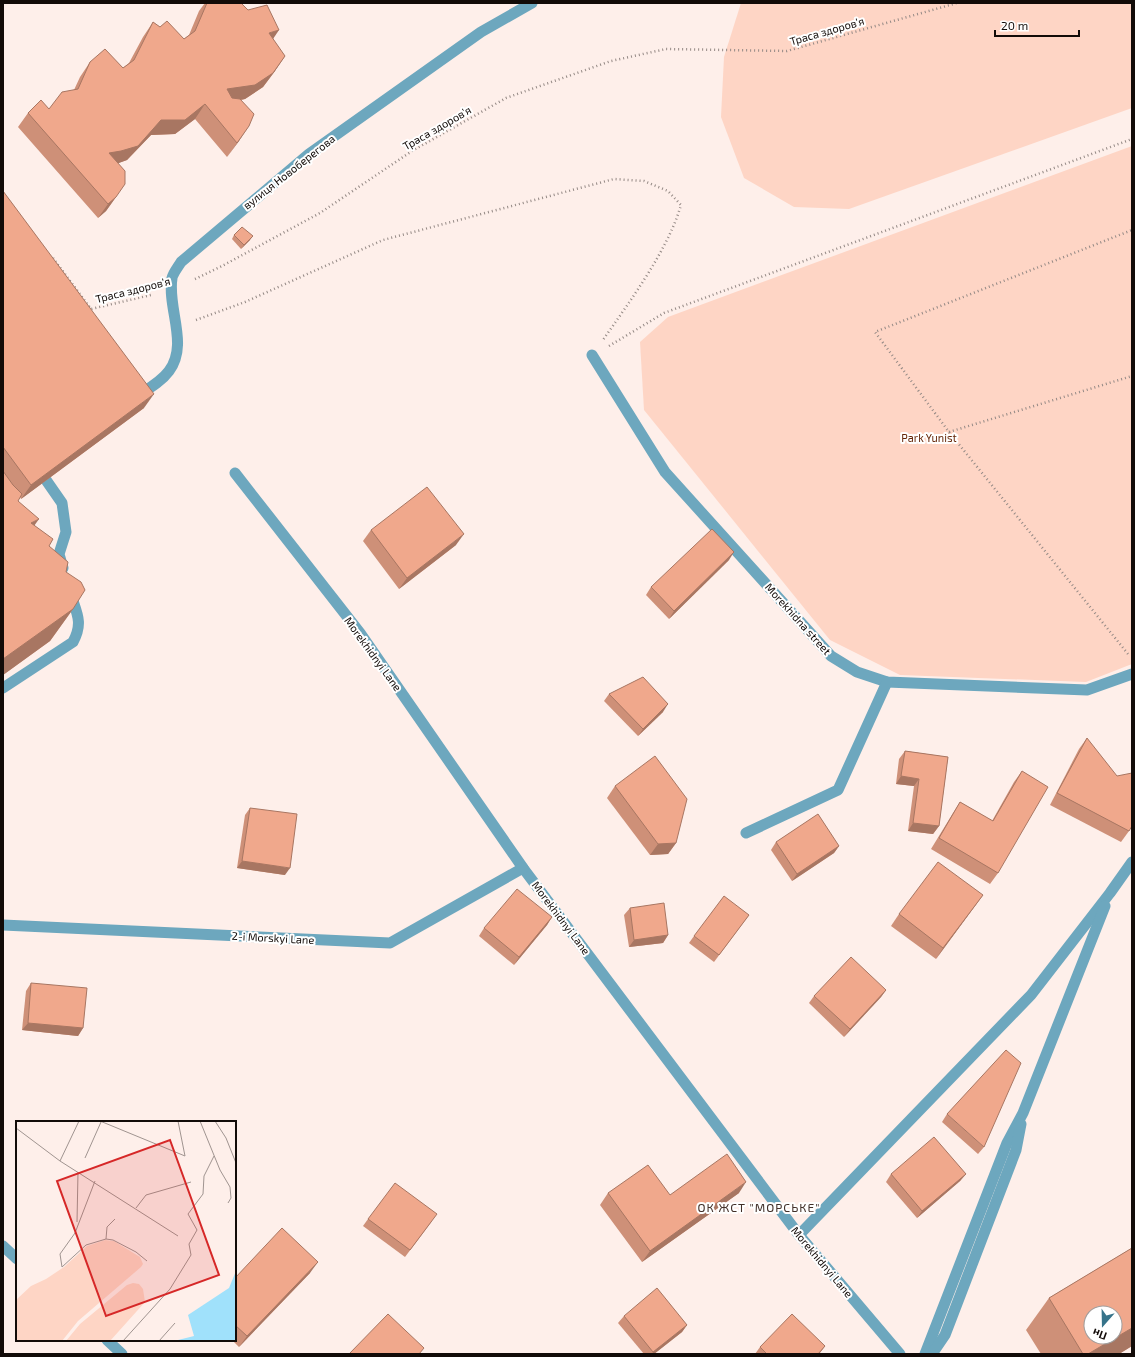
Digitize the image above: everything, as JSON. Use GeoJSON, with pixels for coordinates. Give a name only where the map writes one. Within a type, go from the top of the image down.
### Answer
{"type":"FeatureCollection","features":[{"type":"Feature","properties":{"kind":"street","name":"вулиця Новоберегова"},"geometry":{"type":"LineString","coordinates":[[133,400],[156,384],[168,372],[176,360],[178,343],[171,290],[173,276],[181,262],[308,154],[481,32],[532,3]]}},
{"type":"Feature","properties":{"kind":"street","name":"Morekhidna street"},"geometry":{"type":"LineString","coordinates":[[592,355],[665,472],[831,656],[857,672],[887,682],[1087,690],[1132,674]]}},
{"type":"Feature","properties":{"kind":"street","name":"Morekhidnyi Lane"},"geometry":{"type":"LineString","coordinates":[[235,473],[360,634],[524,868],[798,1235],[900,1354]]}},
{"type":"Feature","properties":{"kind":"street"},"geometry":{"type":"LineString","coordinates":[[3,688],[73,642],[79,632],[79,620],[59,554],[66,532],[62,503],[47,475]]}},
{"type":"Feature","properties":{"kind":"street"},"geometry":{"type":"LineString","coordinates":[[746,833],[838,790],[887,682]]}},
{"type":"Feature","properties":{"kind":"street"},"geometry":{"type":"LineString","coordinates":[[798,1235],[1031,995],[1110,893],[1132,862]]}},
{"type":"Feature","properties":{"kind":"street","name":"2-i Morskyi Lane"},"geometry":{"type":"LineString","coordinates":[[3,925],[390,943],[524,868]]}},
{"type":"Feature","properties":{"kind":"street"},"geometry":{"type":"LineString","coordinates":[[925,1354],[1007,1143],[1023,1113],[1110,893]]}},
{"type":"Feature","properties":{"kind":"street"},"geometry":{"type":"LineString","coordinates":[[932,1354],[945,1335],[1016,1150],[1023,1113]]}},
{"type":"Feature","properties":{"kind":"street"},"geometry":{"type":"LineString","coordinates":[[3,1246],[16,1258]]}},
{"type":"Feature","properties":{"kind":"street"},"geometry":{"type":"LineString","coordinates":[[108,1341],[122,1354]]}},
{"type":"Feature","properties":{"kind":"path","name":"Траса здоров’я"},"geometry":{"type":"LineString","coordinates":[[49,253],[91,309],[171,290],[222,266],[320,213],[412,151],[506,98],[612,61],[659,50],[787,51],[957,3]]}},
{"type":"Feature","properties":{"kind":"path"},"geometry":{"type":"LineString","coordinates":[[592,355],[664,313],[1132,139]]}},
{"type":"Feature","properties":{"kind":"path"},"geometry":{"type":"LineString","coordinates":[[175,324],[194,320],[245,302],[383,240],[614,179],[644,181],[668,191],[681,205],[675,225],[634,297],[592,355]]}},
{"type":"Feature","properties":{"kind":"path"},"geometry":{"type":"LineString","coordinates":[[1132,230],[875,332],[949,432],[1132,659]]}},
{"type":"Feature","properties":{"kind":"path"},"geometry":{"type":"LineString","coordinates":[[949,432],[1132,376]]}},
{"type":"Feature","properties":{"kind":"green space"},"geometry":{"type":"Polygon","coordinates":[[[741,3],[1132,3],[1132,108],[849,209],[794,207],[744,178],[721,117],[724,57],[741,3]]]}},
{"type":"Feature","properties":{"kind":"green space","name":"Park Yunist"},"geometry":{"type":"Polygon","coordinates":[[[1132,146],[1132,664],[1086,682],[900,675],[830,640],[644,410],[640,342],[668,317],[1132,146]]]}},
{"type":"Feature","properties":{"kind":"building"},"geometry":{"type":"Polygon","coordinates":[[[207,3],[241,3],[248,10],[267,5],[279,30],[269,33],[285,56],[273,73],[255,85],[227,89],[232,98],[240,99],[254,114],[249,126],[237,143],[205,104],[185,120],[161,120],[138,146],[109,153],[125,171],[125,184],[116,197],[108,204],[28,113],[41,100],[49,109],[62,92],[78,89],[90,62],[105,49],[123,68],[134,60],[153,22],[160,27],[167,21],[184,39],[195,31],[207,3]]]}},
{"type":"Feature","properties":{"kind":"building"},"geometry":{"type":"Polygon","coordinates":[[[3,191],[154,394],[31,485],[3,447],[3,191]]]}},
{"type":"Feature","properties":{"kind":"building"},"geometry":{"type":"Polygon","coordinates":[[[242,227],[253,236],[244,245],[234,235],[242,227]]]}},
{"type":"Feature","properties":{"kind":"building"},"geometry":{"type":"Polygon","coordinates":[[[3,471],[13,485],[22,494],[18,501],[39,519],[31,523],[53,539],[49,546],[68,562],[66,572],[81,582],[85,590],[73,609],[3,659],[3,471]]]}},
{"type":"Feature","properties":{"kind":"building"},"geometry":{"type":"Polygon","coordinates":[[[427,487],[464,534],[407,578],[371,530],[427,487]]]}},
{"type":"Feature","properties":{"kind":"building"},"geometry":{"type":"Polygon","coordinates":[[[712,529],[734,552],[674,611],[651,587],[712,529]]]}},
{"type":"Feature","properties":{"kind":"building"},"geometry":{"type":"Polygon","coordinates":[[[643,677],[668,704],[643,729],[609,694],[643,677]]]}},
{"type":"Feature","properties":{"kind":"building"},"geometry":{"type":"Polygon","coordinates":[[[1087,738],[1117,776],[1132,773],[1132,826],[1129,831],[1057,793],[1087,738]]]}},
{"type":"Feature","properties":{"kind":"building"},"geometry":{"type":"Polygon","coordinates":[[[905,751],[948,757],[939,826],[913,823],[919,779],[901,776],[905,751]]]}},
{"type":"Feature","properties":{"kind":"building"},"geometry":{"type":"Polygon","coordinates":[[[655,756],[687,799],[676,843],[658,844],[615,786],[655,756]]]}},
{"type":"Feature","properties":{"kind":"building"},"geometry":{"type":"Polygon","coordinates":[[[1022,771],[1048,787],[998,873],[939,838],[960,802],[993,821],[1022,771]]]}},
{"type":"Feature","properties":{"kind":"building"},"geometry":{"type":"Polygon","coordinates":[[[250,808],[297,814],[290,868],[242,861],[250,808]]]}},
{"type":"Feature","properties":{"kind":"building"},"geometry":{"type":"Polygon","coordinates":[[[818,814],[839,846],[797,874],[776,842],[818,814]]]}},
{"type":"Feature","properties":{"kind":"building"},"geometry":{"type":"Polygon","coordinates":[[[938,862],[983,895],[943,948],[899,914],[938,862]]]}},
{"type":"Feature","properties":{"kind":"building"},"geometry":{"type":"Polygon","coordinates":[[[517,889],[552,917],[519,957],[484,928],[517,889]]]}},
{"type":"Feature","properties":{"kind":"building"},"geometry":{"type":"Polygon","coordinates":[[[724,896],[749,915],[719,955],[694,936],[724,896]]]}},
{"type":"Feature","properties":{"kind":"building"},"geometry":{"type":"Polygon","coordinates":[[[664,903],[668,935],[634,940],[630,908],[664,903]]]}},
{"type":"Feature","properties":{"kind":"building"},"geometry":{"type":"Polygon","coordinates":[[[851,957],[886,990],[850,1029],[814,996],[851,957]]]}},
{"type":"Feature","properties":{"kind":"building"},"geometry":{"type":"Polygon","coordinates":[[[31,983],[87,988],[83,1028],[28,1023],[31,983]]]}},
{"type":"Feature","properties":{"kind":"building"},"geometry":{"type":"Polygon","coordinates":[[[1006,1050],[1021,1063],[984,1147],[947,1114],[1006,1050]]]}},
{"type":"Feature","properties":{"kind":"building"},"geometry":{"type":"Polygon","coordinates":[[[934,1137],[966,1174],[922,1211],[891,1174],[934,1137]]]}},
{"type":"Feature","properties":{"kind":"building"},"geometry":{"type":"Polygon","coordinates":[[[727,1154],[746,1182],[650,1251],[608,1193],[648,1165],[670,1195],[727,1154]]]}},
{"type":"Feature","properties":{"kind":"building"},"geometry":{"type":"Polygon","coordinates":[[[395,1183],[437,1214],[410,1250],[368,1219],[395,1183]]]}},
{"type":"Feature","properties":{"kind":"building"},"geometry":{"type":"Polygon","coordinates":[[[282,1228],[318,1262],[247,1336],[236,1326],[236,1277],[282,1228]]]}},
{"type":"Feature","properties":{"kind":"building"},"geometry":{"type":"Polygon","coordinates":[[[1132,1248],[1132,1328],[1123,1333],[1123,1305],[1083,1305],[1083,1345],[1103,1345],[1088,1354],[1083,1354],[1049,1298],[1132,1248]]]}},
{"type":"Feature","properties":{"kind":"building"},"geometry":{"type":"Polygon","coordinates":[[[657,1288],[687,1325],[653,1352],[624,1316],[657,1288]]]}},
{"type":"Feature","properties":{"kind":"building"},"geometry":{"type":"Polygon","coordinates":[[[388,1314],[424,1348],[419,1354],[349,1354],[388,1314]]]}},
{"type":"Feature","properties":{"kind":"building"},"geometry":{"type":"Polygon","coordinates":[[[792,1314],[825,1346],[818,1354],[767,1354],[760,1347],[792,1314]]]}},
{"type":"Feature","properties":{"kind":"district","name":"ОК ЖСТ \"МОРСЬКЕ\""},"geometry":{"type":"Point","coordinates":[759,1208]}}]}
